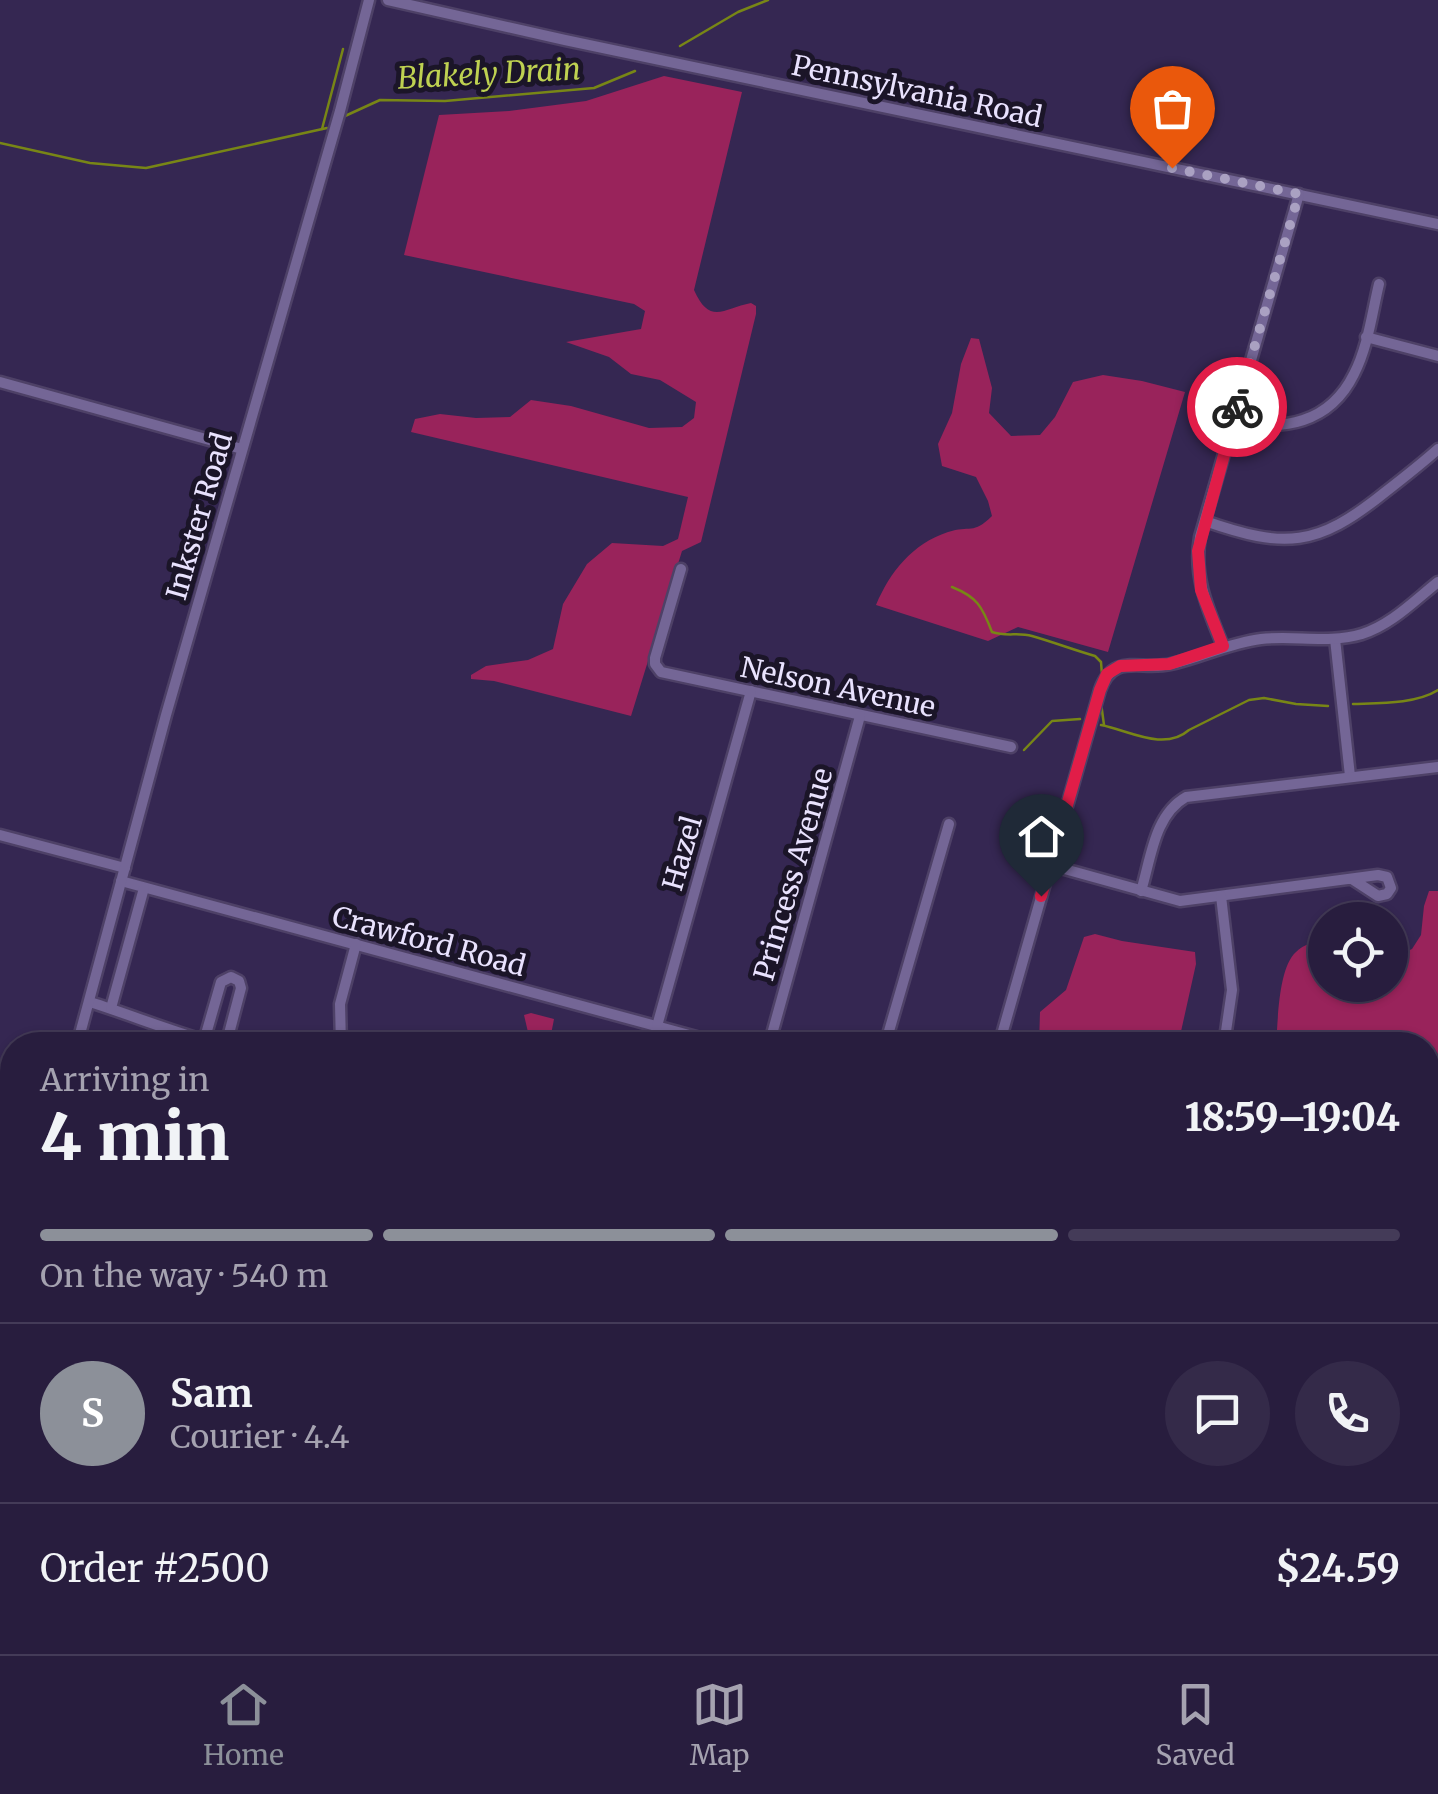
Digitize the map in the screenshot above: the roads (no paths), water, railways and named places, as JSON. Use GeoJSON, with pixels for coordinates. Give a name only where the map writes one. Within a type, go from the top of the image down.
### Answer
{"type":"FeatureCollection","features":[{"type":"Feature","properties":{"kind":"street","name":"Inkster Road"},"geometry":{"type":"LineString","coordinates":[[81,1032],[369,0]]}},
{"type":"Feature","properties":{"kind":"street","name":"Pennsylvania Road"},"geometry":{"type":"LineString","coordinates":[[388,0],[1438,224]]}},
{"type":"Feature","properties":{"kind":"street"},"geometry":{"type":"LineString","coordinates":[[1223,646],[1201,590],[1198,560],[1204,522],[1299,194]]}},
{"type":"Feature","properties":{"kind":"street"},"geometry":{"type":"LineString","coordinates":[[1234,420],[1275,426],[1300,421],[1333,403],[1358,365],[1380,284]]}},
{"type":"Feature","properties":{"kind":"street"},"geometry":{"type":"LineString","coordinates":[[1366,337],[1438,356]]}},
{"type":"Feature","properties":{"kind":"street"},"geometry":{"type":"LineString","coordinates":[[0,382],[242,449]]}},
{"type":"Feature","properties":{"kind":"street"},"geometry":{"type":"LineString","coordinates":[[1204,522],[1267,538],[1318,534],[1354,518],[1438,449]]}},
{"type":"Feature","properties":{"kind":"street","name":"Nelson Avenue"},"geometry":{"type":"LineString","coordinates":[[681,570],[655,658],[657,668],[667,674],[1011,747]]}},
{"type":"Feature","properties":{"kind":"street"},"geometry":{"type":"LineString","coordinates":[[1002,1032],[1107,674],[1120,666],[1169,664],[1223,646],[1264,639],[1335,639],[1373,630],[1438,582]]}},
{"type":"Feature","properties":{"kind":"street"},"geometry":{"type":"LineString","coordinates":[[1335,639],[1350,776]]}},
{"type":"Feature","properties":{"kind":"street","name":"Hazel"},"geometry":{"type":"LineString","coordinates":[[657,1026],[751,691]]}},
{"type":"Feature","properties":{"kind":"street","name":"Princess Avenue"},"geometry":{"type":"LineString","coordinates":[[773,1032],[860,716]]}},
{"type":"Feature","properties":{"kind":"street"},"geometry":{"type":"LineString","coordinates":[[1141,891],[1162,821],[1181,800],[1438,767]]}},
{"type":"Feature","properties":{"kind":"street"},"geometry":{"type":"LineString","coordinates":[[889,1032],[949,824]]}},
{"type":"Feature","properties":{"kind":"street"},"geometry":{"type":"LineString","coordinates":[[0,835],[124,868]]}},
{"type":"Feature","properties":{"kind":"street"},"geometry":{"type":"LineString","coordinates":[[1050,865],[1180,901],[1352,879]]}},
{"type":"Feature","properties":{"kind":"street","name":"Crawford Road"},"geometry":{"type":"LineString","coordinates":[[121,881],[679,1032]]}},
{"type":"Feature","properties":{"kind":"street"},"geometry":{"type":"LineString","coordinates":[[111,1008],[144,888]]}},
{"type":"Feature","properties":{"kind":"street"},"geometry":{"type":"LineString","coordinates":[[1221,896],[1232,990],[1226,1032]]}},
{"type":"Feature","properties":{"kind":"street"},"geometry":{"type":"LineString","coordinates":[[341,1032],[340,1004],[356,944]]}},
{"type":"Feature","properties":{"kind":"street"},"geometry":{"type":"LineString","coordinates":[[206,1032],[222,982],[234,978],[242,988],[227,1032]]}},
{"type":"Feature","properties":{"kind":"street"},"geometry":{"type":"LineString","coordinates":[[90,1002],[174,1032]]}},
{"type":"Feature","properties":{"kind":"waterway","name":"Blakely Drain"},"geometry":{"type":"LineString","coordinates":[[680,46],[738,12],[768,0]]}},
{"type":"Feature","properties":{"kind":"waterway"},"geometry":{"type":"LineString","coordinates":[[322,129],[343,49]]}},
{"type":"Feature","properties":{"kind":"waterway","name":"Blakely Drain"},"geometry":{"type":"LineString","coordinates":[[345,116],[380,100],[445,101],[594,88],[635,71]]}},
{"type":"Feature","properties":{"kind":"waterway","name":"Blakely Drain"},"geometry":{"type":"LineString","coordinates":[[0,143],[90,163],[146,168],[327,128]]}},
{"type":"Feature","properties":{"kind":"waterway"},"geometry":{"type":"LineString","coordinates":[[952,587],[978,604],[992,632],[1032,636],[1095,656],[1101,662],[1102,675]]}},
{"type":"Feature","properties":{"kind":"waterway"},"geometry":{"type":"LineString","coordinates":[[1353,704],[1408,700],[1438,690]]}},
{"type":"Feature","properties":{"kind":"waterway"},"geometry":{"type":"LineString","coordinates":[[1101,725],[1146,738],[1168,739],[1249,700],[1264,698],[1328,706]]}},
{"type":"Feature","properties":{"kind":"waterway"},"geometry":{"type":"LineString","coordinates":[[1101,703],[1104,725]]}},
{"type":"Feature","properties":{"kind":"waterway"},"geometry":{"type":"LineString","coordinates":[[1024,750],[1052,721],[1080,719]]}}]}
